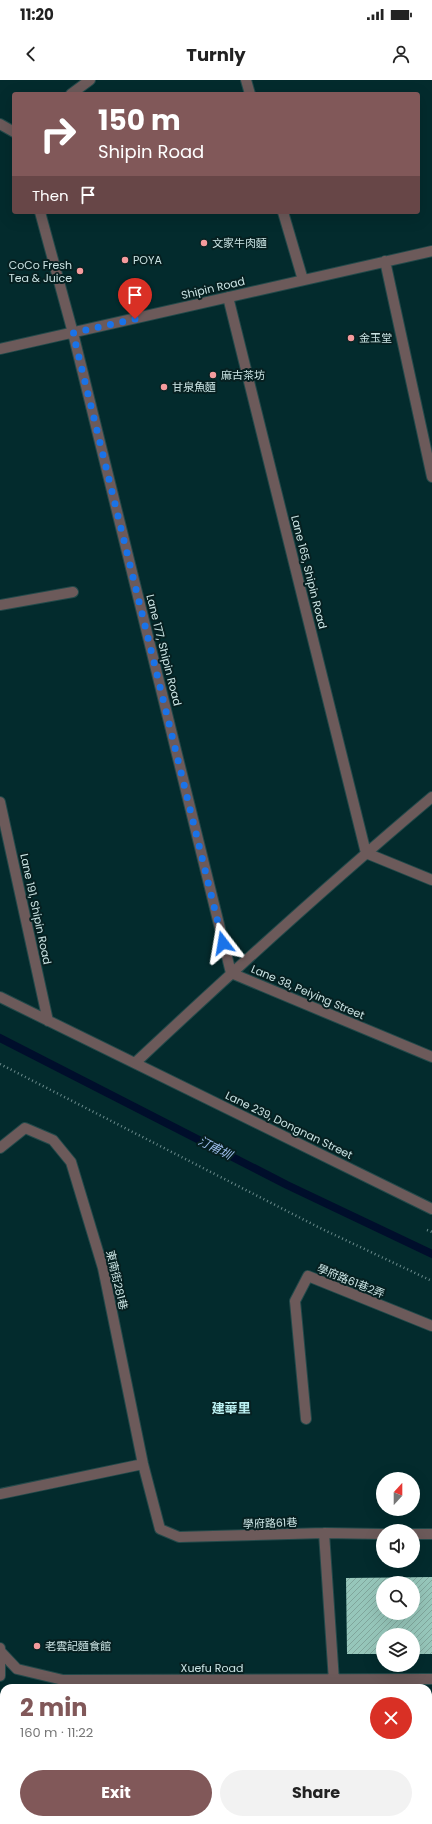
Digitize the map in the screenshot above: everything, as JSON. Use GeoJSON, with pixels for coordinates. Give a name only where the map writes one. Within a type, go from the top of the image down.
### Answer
{"type":"FeatureCollection","features":[{"type":"Feature","properties":{"kind":"street"},"geometry":{"type":"LineString","coordinates":[[74,92],[90,80]]}},
{"type":"Feature","properties":{"kind":"street"},"geometry":{"type":"LineString","coordinates":[[246,80],[249,92]]}},
{"type":"Feature","properties":{"kind":"street"},"geometry":{"type":"LineString","coordinates":[[0,124],[12,131]]}},
{"type":"Feature","properties":{"kind":"street","name":"Lane 177, Shipin Road"},"geometry":{"type":"LineString","coordinates":[[41,214],[73,333],[231,973]]}},
{"type":"Feature","properties":{"kind":"street"},"geometry":{"type":"LineString","coordinates":[[284,214],[303,280]]}},
{"type":"Feature","properties":{"kind":"street","name":"Shipin Road"},"geometry":{"type":"LineString","coordinates":[[0,349],[432,251]]}},
{"type":"Feature","properties":{"kind":"street"},"geometry":{"type":"LineString","coordinates":[[385,261],[432,477]]}},
{"type":"Feature","properties":{"kind":"street","name":"Lane 165, Shipin Road"},"geometry":{"type":"LineString","coordinates":[[228,297],[366,853]]}},
{"type":"Feature","properties":{"kind":"street"},"geometry":{"type":"LineString","coordinates":[[0,605],[73,592]]}},
{"type":"Feature","properties":{"kind":"street","name":"Lane 38, Peiying Street"},"geometry":{"type":"LineString","coordinates":[[432,798],[366,853],[231,973],[432,1057]]}},
{"type":"Feature","properties":{"kind":"street","name":"Lane 191, Shipin Road"},"geometry":{"type":"LineString","coordinates":[[0,802],[48,1021]]}},
{"type":"Feature","properties":{"kind":"street"},"geometry":{"type":"LineString","coordinates":[[366,853],[432,880]]}},
{"type":"Feature","properties":{"kind":"street"},"geometry":{"type":"LineString","coordinates":[[135,1063],[231,973]]}},
{"type":"Feature","properties":{"kind":"street","name":"Lane 239, Dongnan Street"},"geometry":{"type":"LineString","coordinates":[[0,997],[432,1209]]}},
{"type":"Feature","properties":{"kind":"street","name":"東南街281巷"},"geometry":{"type":"LineString","coordinates":[[0,1148],[25,1128],[53,1140],[71,1162],[103,1268],[143,1464],[160,1529]]}},
{"type":"Feature","properties":{"kind":"street","name":"學府路61巷2弄"},"geometry":{"type":"LineString","coordinates":[[306,1419],[294,1301],[308,1276],[432,1326]]}},
{"type":"Feature","properties":{"kind":"street"},"geometry":{"type":"LineString","coordinates":[[0,1494],[143,1464]]}},
{"type":"Feature","properties":{"kind":"street","name":"學府路61巷"},"geometry":{"type":"LineString","coordinates":[[160,1529],[179,1537],[324,1533],[376,1534]]}},
{"type":"Feature","properties":{"kind":"street"},"geometry":{"type":"LineString","coordinates":[[324,1533],[334,1681]]}},
{"type":"Feature","properties":{"kind":"street"},"geometry":{"type":"LineString","coordinates":[[420,1534],[432,1534]]}},
{"type":"Feature","properties":{"kind":"street"},"geometry":{"type":"LineString","coordinates":[[0,1676],[1,1650]]}},
{"type":"Feature","properties":{"kind":"street","name":"Xuefu Road"},"geometry":{"type":"LineString","coordinates":[[1,1650],[17,1669],[63,1684],[432,1679]]}},
{"type":"Feature","properties":{"kind":"path"},"geometry":{"type":"LineString","coordinates":[[0,1064],[320,1228],[432,1281]]}},
{"type":"Feature","properties":{"kind":"building"},"geometry":{"type":"Polygon","coordinates":[[[420,1577],[432,1577],[432,1654],[420,1654],[420,1628],[376,1628],[376,1654],[347,1654],[346,1578],[376,1578],[376,1620],[420,1620],[420,1577]]]}},
{"type":"Feature","properties":{"kind":"waterway","name":"汀甫圳"},"geometry":{"type":"LineString","coordinates":[[0,1038],[287,1185],[432,1254]]}},
{"type":"Feature","properties":{"kind":"place","name":"文家牛肉麵"},"geometry":{"type":"Point","coordinates":[204,243]}},
{"type":"Feature","properties":{"kind":"place","name":"POYA"},"geometry":{"type":"Point","coordinates":[125,260]}},
{"type":"Feature","properties":{"kind":"place","name":"CoCo Fresh Tea & Juice"},"geometry":{"type":"Point","coordinates":[80,271]}},
{"type":"Feature","properties":{"kind":"place","name":"金玉堂"},"geometry":{"type":"Point","coordinates":[351,338]}},
{"type":"Feature","properties":{"kind":"place","name":"麻古茶坊"},"geometry":{"type":"Point","coordinates":[213,375]}},
{"type":"Feature","properties":{"kind":"place","name":"甘泉魚麵"},"geometry":{"type":"Point","coordinates":[164,387]}},
{"type":"Feature","properties":{"kind":"place","name":"老雲記麵食館"},"geometry":{"type":"Point","coordinates":[37,1646]}},
{"type":"Feature","properties":{"kind":"district","name":"建華里"},"geometry":{"type":"Point","coordinates":[231,1408]}},
{"type":"Feature","properties":{"kind":"route"},"geometry":{"type":"LineString","coordinates":[[135,319],[73,333],[223,943]]}}]}
